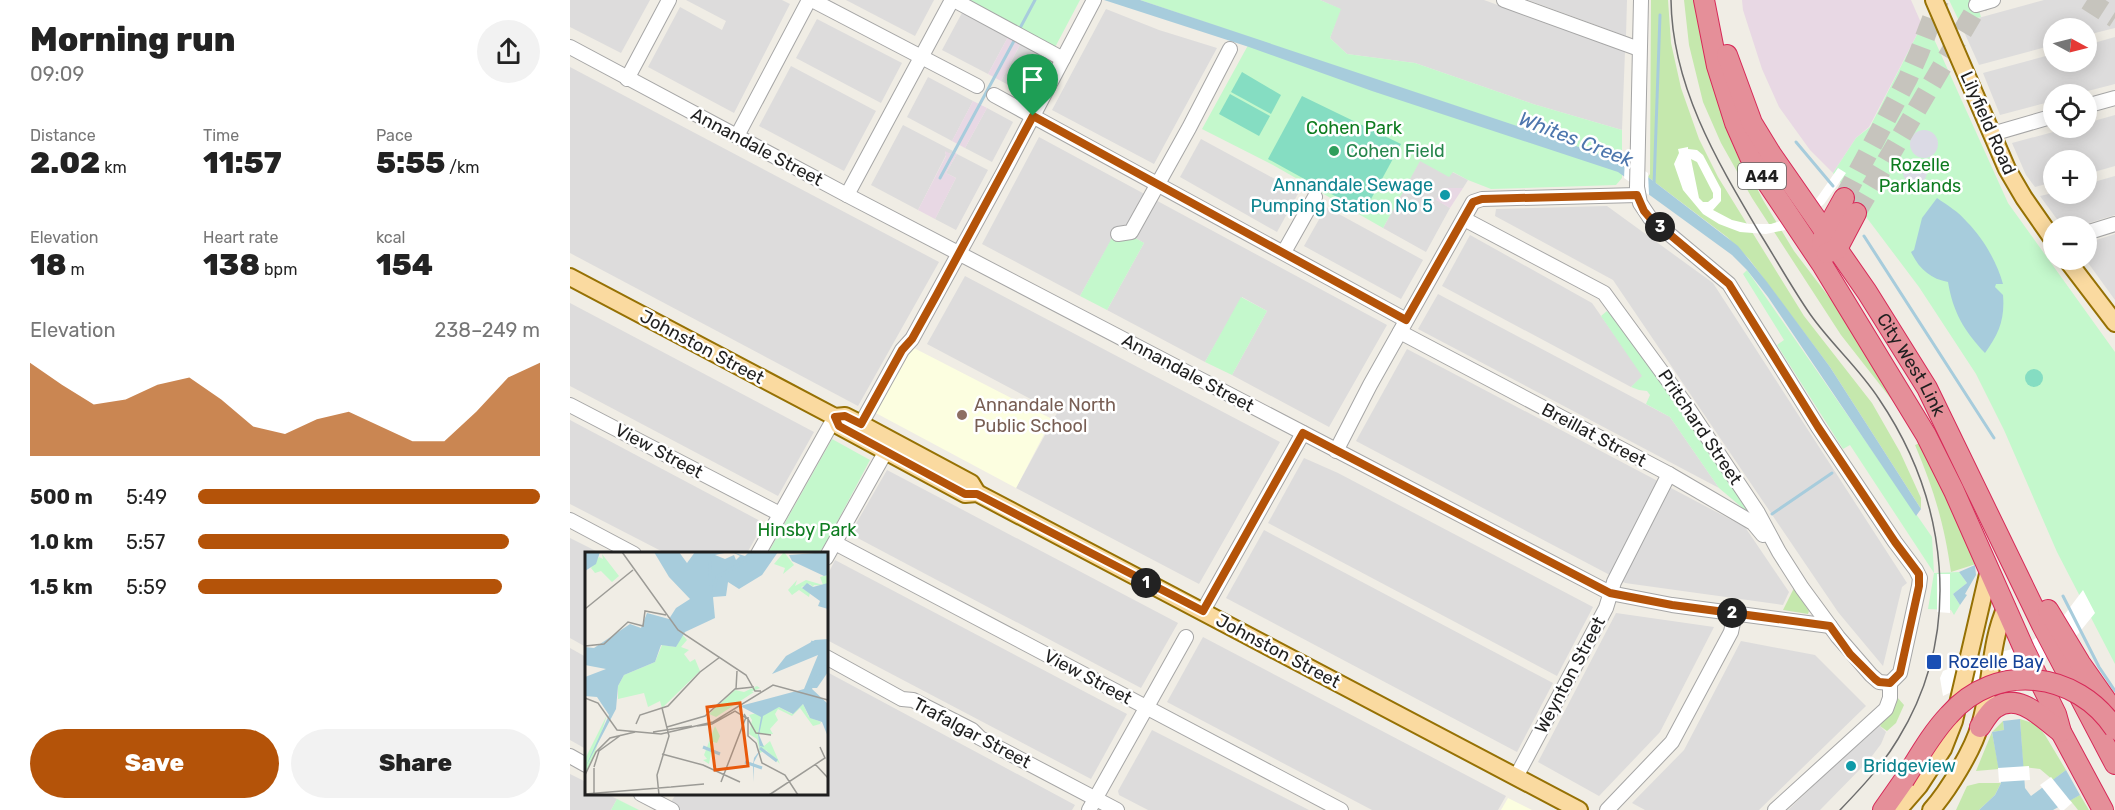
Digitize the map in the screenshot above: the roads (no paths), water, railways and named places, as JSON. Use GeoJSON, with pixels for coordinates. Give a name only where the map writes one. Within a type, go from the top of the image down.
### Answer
{"type":"FeatureCollection","features":[{"type":"Feature","properties":{"kind":"highway","name":"City West Link"},"geometry":{"type":"LineString","coordinates":[[1704,0],[1717,66],[1735,123],[1750,157],[1823,254],[1908,355],[1928,388],[2058,656],[2108,733]]}},
{"type":"Feature","properties":{"kind":"highway","name":"City West Link"},"geometry":{"type":"LineString","coordinates":[[1715,0],[1730,66],[1752,123],[1825,232],[1823,254],[1926,435],[1954,491],[1989,570],[2004,611],[2056,714],[2061,732]]}},
{"type":"Feature","properties":{"kind":"highway"},"geometry":{"type":"LineString","coordinates":[[1802,200],[1826,206],[1850,205]]}},
{"type":"Feature","properties":{"kind":"highway"},"geometry":{"type":"LineString","coordinates":[[1823,254],[1850,205]]}},
{"type":"Feature","properties":{"kind":"highway"},"geometry":{"type":"LineString","coordinates":[[1825,232],[1850,205]]}},
{"type":"Feature","properties":{"kind":"highway"},"geometry":{"type":"LineString","coordinates":[[2004,611],[2011,590],[2011,572],[2005,548]]}},
{"type":"Feature","properties":{"kind":"highway"},"geometry":{"type":"LineString","coordinates":[[2022,582],[2042,602],[2115,713]]}},
{"type":"Feature","properties":{"kind":"highway"},"geometry":{"type":"LineString","coordinates":[[1883,810],[1949,715],[1976,693],[2009,681],[2043,681],[2071,689],[2089,700],[2102,711],[2115,764]]}},
{"type":"Feature","properties":{"kind":"highway"},"geometry":{"type":"LineString","coordinates":[[1980,727],[1995,708],[2013,704],[2032,709],[2061,732]]}},
{"type":"Feature","properties":{"kind":"highway","name":"A44"},"geometry":{"type":"LineString","coordinates":[[2061,732],[2103,810]]}},
{"type":"Feature","properties":{"kind":"main road","name":"Lilyfield Road"},"geometry":{"type":"LineString","coordinates":[[1934,0],[2014,182],[2043,225]]}},
{"type":"Feature","properties":{"kind":"main road"},"geometry":{"type":"LineString","coordinates":[[2075,270],[2115,323]]}},
{"type":"Feature","properties":{"kind":"main road","name":"Johnston Street"},"geometry":{"type":"LineString","coordinates":[[570,277],[835,417],[845,416],[861,424],[971,483],[977,494]]}},
{"type":"Feature","properties":{"kind":"main road","name":"Johnston Street"},"geometry":{"type":"LineString","coordinates":[[835,417],[839,426],[965,494],[977,494],[1579,810]]}},
{"type":"Feature","properties":{"kind":"main road"},"geometry":{"type":"LineString","coordinates":[[1898,810],[1919,786],[1943,749],[1954,721],[1989,570]]}},
{"type":"Feature","properties":{"kind":"main road"},"geometry":{"type":"LineString","coordinates":[[1932,810],[1964,759],[1980,727],[2004,611]]}},
{"type":"Feature","properties":{"kind":"street"},"geometry":{"type":"LineString","coordinates":[[627,79],[669,0]]}},
{"type":"Feature","properties":{"kind":"street"},"geometry":{"type":"LineString","coordinates":[[737,136],[811,0],[977,86]]}},
{"type":"Feature","properties":{"kind":"street"},"geometry":{"type":"LineString","coordinates":[[847,195],[953,0],[1063,59]]}},
{"type":"Feature","properties":{"kind":"street"},"geometry":{"type":"LineString","coordinates":[[861,424],[960,253],[1094,0]]}},
{"type":"Feature","properties":{"kind":"street"},"geometry":{"type":"LineString","coordinates":[[1504,0],[1639,49]]}},
{"type":"Feature","properties":{"kind":"street"},"geometry":{"type":"LineString","coordinates":[[1641,0],[1637,191],[1644,211],[1729,284],[1818,427],[1916,570],[1920,582],[1900,673],[1890,683],[1890,698],[1886,709],[1774,810]]}},
{"type":"Feature","properties":{"kind":"street"},"geometry":{"type":"LineString","coordinates":[[1976,5],[1993,0]]}},
{"type":"Feature","properties":{"kind":"street","name":"Annandale Street"},"geometry":{"type":"LineString","coordinates":[[570,47],[847,195],[1610,593],[1735,614],[1830,626]]}},
{"type":"Feature","properties":{"kind":"street"},"geometry":{"type":"LineString","coordinates":[[1118,234],[1131,232],[1230,49]]}},
{"type":"Feature","properties":{"kind":"street","name":"Breillat Street"},"geometry":{"type":"LineString","coordinates":[[994,95],[1284,252],[1403,326],[1669,474],[1753,524],[1779,552]]}},
{"type":"Feature","properties":{"kind":"street"},"geometry":{"type":"LineString","coordinates":[[2097,103],[2115,98]]}},
{"type":"Feature","properties":{"kind":"street"},"geometry":{"type":"LineString","coordinates":[[1992,134],[2043,119]]}},
{"type":"Feature","properties":{"kind":"street"},"geometry":{"type":"LineString","coordinates":[[1336,450],[1473,202],[1482,199],[1637,191]]}},
{"type":"Feature","properties":{"kind":"street"},"geometry":{"type":"LineString","coordinates":[[1284,252],[1315,196]]}},
{"type":"Feature","properties":{"kind":"street","name":"Pritchard Street"},"geometry":{"type":"LineString","coordinates":[[1464,219],[1604,293],[1680,396],[1758,513],[1779,552],[1850,654],[1879,682],[1890,683]]}},
{"type":"Feature","properties":{"kind":"street"},"geometry":{"type":"LineString","coordinates":[[2097,230],[2115,224]]}},
{"type":"Feature","properties":{"kind":"street","name":"View Street"},"geometry":{"type":"LineString","coordinates":[[570,405],[780,514]]}},
{"type":"Feature","properties":{"kind":"street"},"geometry":{"type":"LineString","coordinates":[[759,552],[835,417]]}},
{"type":"Feature","properties":{"kind":"street"},"geometry":{"type":"LineString","coordinates":[[1203,611],[1303,433]]}},
{"type":"Feature","properties":{"kind":"street"},"geometry":{"type":"LineString","coordinates":[[828,555],[886,451]]}},
{"type":"Feature","properties":{"kind":"street","name":"Weynton Street"},"geometry":{"type":"LineString","coordinates":[[1516,777],[1606,608],[1614,582],[1669,474]]}},
{"type":"Feature","properties":{"kind":"street"},"geometry":{"type":"LineString","coordinates":[[570,520],[630,552]]}},
{"type":"Feature","properties":{"kind":"street","name":"View Street"},"geometry":{"type":"LineString","coordinates":[[835,543],[1341,810]]}},
{"type":"Feature","properties":{"kind":"street"},"geometry":{"type":"LineString","coordinates":[[1607,810],[1671,742],[1731,632],[1735,614]]}},
{"type":"Feature","properties":{"kind":"street"},"geometry":{"type":"LineString","coordinates":[[1093,804],[1186,637]]}},
{"type":"Feature","properties":{"kind":"street","name":"Trafalgar Street"},"geometry":{"type":"LineString","coordinates":[[828,658],[902,699],[913,700],[972,730],[980,738],[1093,804],[1117,810]]}},
{"type":"Feature","properties":{"kind":"street"},"geometry":{"type":"LineString","coordinates":[[570,756],[585,764]]}},
{"type":"Feature","properties":{"kind":"street"},"geometry":{"type":"LineString","coordinates":[[643,795],[672,810]]}},
{"type":"Feature","properties":{"kind":"water","name":"Whites Creek"},"geometry":{"type":"Polygon","coordinates":[[[1104,0],[1140,0],[1562,141],[1618,161],[1648,177],[1738,246],[1830,367],[1921,509],[1916,516],[1768,297],[1747,270],[1732,255],[1618,172],[1104,0]]]}},
{"type":"Feature","properties":{"kind":"water"},"geometry":{"type":"Polygon","coordinates":[[[1937,198],[1960,215],[1979,235],[1993,259],[2003,284],[1996,284],[1995,287],[2003,295],[2002,319],[1985,353],[1971,337],[1961,320],[1953,303],[1948,282],[1926,272],[1911,252],[1914,250],[1922,218],[1937,198]]]}},
{"type":"Feature","properties":{"kind":"water"},"geometry":{"type":"Polygon","coordinates":[[[1975,565],[1976,575],[1960,605],[1953,594],[1967,583],[1959,572],[1975,565]]]}},
{"type":"Feature","properties":{"kind":"water"},"geometry":{"type":"Polygon","coordinates":[[[2020,719],[2025,788],[2031,796],[2066,770],[2080,795],[2053,810],[1979,810],[1995,795],[2001,783],[1992,732],[2004,730],[2003,721],[2020,719]]]}},
{"type":"Feature","properties":{"kind":"waterway"},"geometry":{"type":"LineString","coordinates":[[1019,30],[1035,0]]}},
{"type":"Feature","properties":{"kind":"waterway"},"geometry":{"type":"LineString","coordinates":[[1654,185],[1660,15]]}},
{"type":"Feature","properties":{"kind":"waterway"},"geometry":{"type":"LineString","coordinates":[[940,178],[1015,39]]}},
{"type":"Feature","properties":{"kind":"waterway"},"geometry":{"type":"LineString","coordinates":[[1796,142],[1833,186]]}},
{"type":"Feature","properties":{"kind":"waterway"},"geometry":{"type":"LineString","coordinates":[[1864,236],[1994,438]]}},
{"type":"Feature","properties":{"kind":"waterway"},"geometry":{"type":"LineString","coordinates":[[1772,514],[1832,473]]}},
{"type":"Feature","properties":{"kind":"waterway"},"geometry":{"type":"LineString","coordinates":[[2063,596],[2099,667],[2115,691]]}},
{"type":"Feature","properties":{"kind":"tunnel"},"geometry":{"type":"LineString","coordinates":[[1844,198],[1908,78],[1939,0]]}},
{"type":"Feature","properties":{"kind":"tunnel"},"geometry":{"type":"LineString","coordinates":[[1856,213],[1981,0]]}},
{"type":"Feature","properties":{"kind":"tunnel"},"geometry":{"type":"LineString","coordinates":[[2087,0],[2115,18]]}},
{"type":"Feature","properties":{"kind":"tram line"},"geometry":{"type":"LineString","coordinates":[[1671,0],[1673,32],[1679,63],[1688,92],[1713,150],[1743,205],[1803,304],[1879,399],[1902,438],[1920,480],[1933,523],[1939,567],[1939,611],[1933,655],[1919,698],[1898,739],[1863,785],[1840,810]]}},
{"type":"Feature","properties":{"kind":"place","name":"Cohen Field"},"geometry":{"type":"Point","coordinates":[1334,151]}},
{"type":"Feature","properties":{"kind":"place","name":"Annandale Sewage Pumping Station No 5"},"geometry":{"type":"Point","coordinates":[1445,195]}},
{"type":"Feature","properties":{"kind":"place","name":"Annandale North Public School"},"geometry":{"type":"Point","coordinates":[962,415]}},
{"type":"Feature","properties":{"kind":"place","name":"Rozelle Bay"},"geometry":{"type":"Point","coordinates":[1934,662]}},
{"type":"Feature","properties":{"kind":"place","name":"Bridgeview"},"geometry":{"type":"Point","coordinates":[1851,766]}},
{"type":"Feature","properties":{"kind":"park label","name":"Cohen Park"},"geometry":{"type":"Point","coordinates":[1354,128]}},
{"type":"Feature","properties":{"kind":"park label","name":"Rozelle Parklands"},"geometry":{"type":"Point","coordinates":[1920,175]}},
{"type":"Feature","properties":{"kind":"park label","name":"Hinsby Park"},"geometry":{"type":"Point","coordinates":[807,530]}}]}
